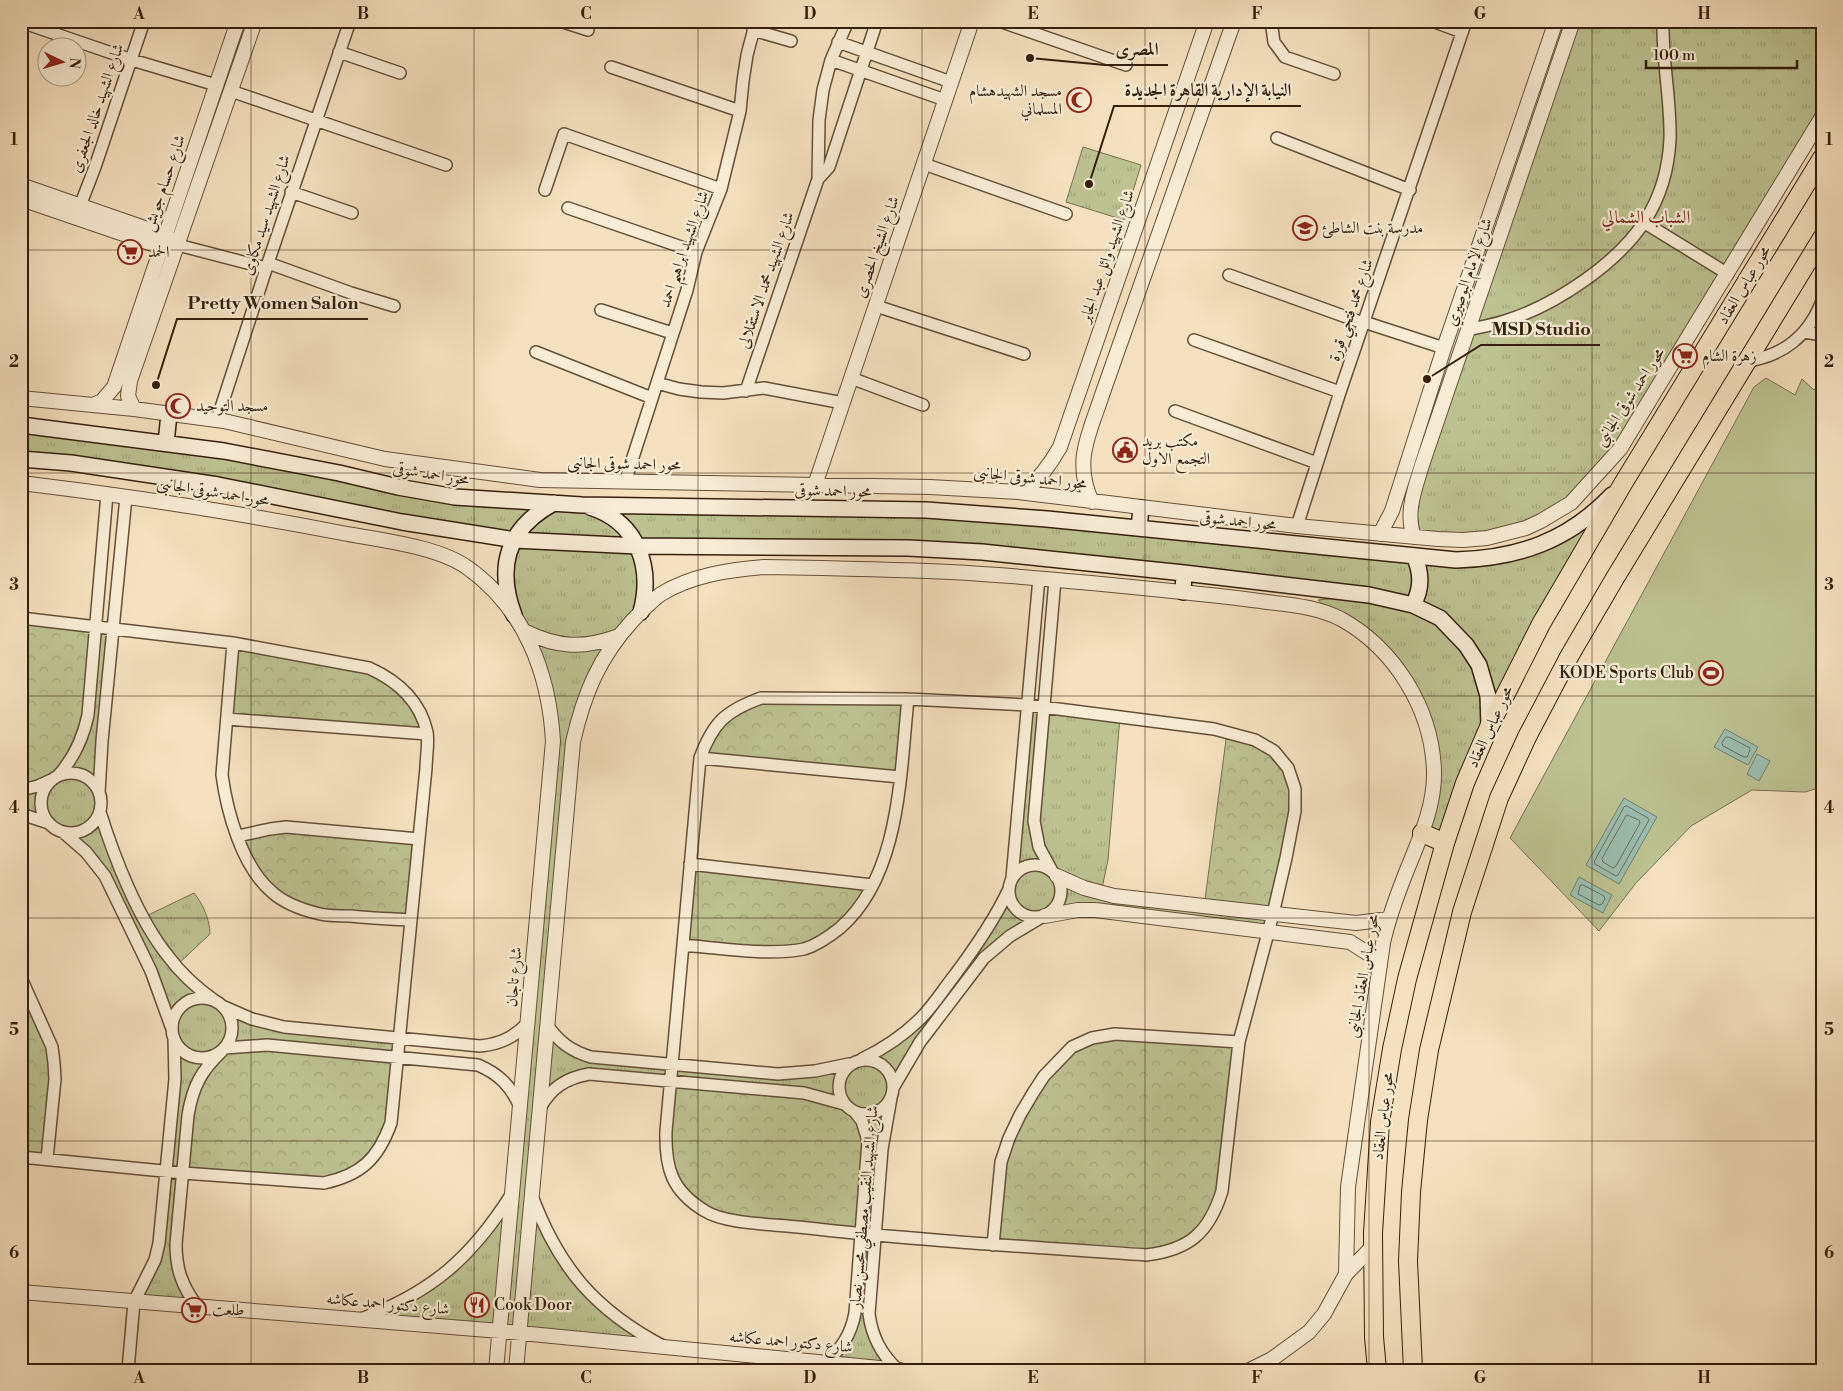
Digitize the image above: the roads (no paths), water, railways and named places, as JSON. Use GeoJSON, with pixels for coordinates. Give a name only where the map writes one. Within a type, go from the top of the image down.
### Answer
{"type":"FeatureCollection","features":[{"type":"Feature","properties":{"kind":"main road","name":"محور عباس العقاد"},"geometry":{"type":"LineString","coordinates":[[1377,1370],[1374,1336],[1373,1246],[1380,1122],[1392,1049],[1407,978],[1445,843],[1465,783],[1488,728],[1538,628],[1624,482],[1822,158]]}},
{"type":"Feature","properties":{"kind":"main road"},"geometry":{"type":"LineString","coordinates":[[1412,1370],[1408,1261],[1411,1192],[1418,1120],[1429,1050],[1462,912],[1488,828],[1499,798],[1527,737],[1570,656],[1746,361],[1821,242]]}},
{"type":"Feature","properties":{"kind":"main road"},"geometry":{"type":"LineString","coordinates":[[166,443],[169,414]]}},
{"type":"Feature","properties":{"kind":"main road","name":"محور احمد شوقى"},"geometry":{"type":"LineString","coordinates":[[21,425],[166,443],[276,461],[455,497],[582,505],[926,510],[1047,519],[1456,560],[1482,559],[1516,553],[1547,542],[1576,526],[1601,506],[1624,482]]}},
{"type":"Feature","properties":{"kind":"main road"},"geometry":{"type":"LineString","coordinates":[[21,458],[218,485],[402,522],[514,540],[637,546],[916,549],[996,554],[1184,573],[1369,595],[1413,605],[1440,618],[1466,645],[1479,665],[1488,696],[1488,728]]}},
{"type":"Feature","properties":{"kind":"main road"},"geometry":{"type":"LineString","coordinates":[[514,615],[507,597],[505,578],[508,558],[514,540],[531,518],[554,503]]}},
{"type":"Feature","properties":{"kind":"main road"},"geometry":{"type":"LineString","coordinates":[[582,505],[599,510],[614,519],[628,532],[637,546],[644,562],[646,579],[645,596],[641,612]]}},
{"type":"Feature","properties":{"kind":"main road"},"geometry":{"type":"LineString","coordinates":[[1139,528],[1141,508]]}},
{"type":"Feature","properties":{"kind":"main road"},"geometry":{"type":"LineString","coordinates":[[1413,605],[1419,593],[1421,580],[1418,564],[1414,556]]}},
{"type":"Feature","properties":{"kind":"main road"},"geometry":{"type":"LineString","coordinates":[[1183,592],[1184,573]]}},
{"type":"Feature","properties":{"kind":"main road"},"geometry":{"type":"LineString","coordinates":[[1422,833],[1445,843]]}},
{"type":"Feature","properties":{"kind":"street","name":"شارع الشهيد خالد الجعفرى"},"geometry":{"type":"LineString","coordinates":[[80,206],[144,21]]}},
{"type":"Feature","properties":{"kind":"street","name":"شارع حسام جويش"},"geometry":{"type":"LineString","coordinates":[[93,405],[108,395],[114,387],[238,21]]}},
{"type":"Feature","properties":{"kind":"street","name":"شارع حسام جويش"},"geometry":{"type":"LineString","coordinates":[[134,409],[128,396],[128,388],[254,21]]}},
{"type":"Feature","properties":{"kind":"street","name":"شارع الشهيد سيد مكاوى"},"geometry":{"type":"LineString","coordinates":[[217,420],[315,120],[350,21]]}},
{"type":"Feature","properties":{"kind":"street"},"geometry":{"type":"LineString","coordinates":[[560,21],[588,30]]}},
{"type":"Feature","properties":{"kind":"street","name":"شارع الشهيد محمد الاستقلالى"},"geometry":{"type":"LineString","coordinates":[[746,391],[818,180],[819,120],[823,90],[831,60],[848,21]]}},
{"type":"Feature","properties":{"kind":"street","name":"شارع الشهيد محمد الاستقلالى"},"geometry":{"type":"LineString","coordinates":[[818,180],[828,167],[877,21]]}},
{"type":"Feature","properties":{"kind":"street","name":"شارع الشيخ الحصرى"},"geometry":{"type":"LineString","coordinates":[[815,485],[972,21]]}},
{"type":"Feature","properties":{"kind":"street"},"geometry":{"type":"LineString","coordinates":[[999,21],[1126,65]]}},
{"type":"Feature","properties":{"kind":"street","name":"شارع الشهيد وائل عبد الجابر"},"geometry":{"type":"LineString","coordinates":[[1024,492],[1039,479],[1060,447],[1207,21]]}},
{"type":"Feature","properties":{"kind":"street"},"geometry":{"type":"LineString","coordinates":[[1092,502],[1085,486],[1082,469],[1084,452],[1102,395],[1234,21]]}},
{"type":"Feature","properties":{"kind":"street"},"geometry":{"type":"LineString","coordinates":[[1271,21],[1274,42],[1285,57],[1334,74]]}},
{"type":"Feature","properties":{"kind":"street"},"geometry":{"type":"LineString","coordinates":[[1432,21],[1464,27]]}},
{"type":"Feature","properties":{"kind":"street","name":"شارع الإمام البوصيري"},"geometry":{"type":"LineString","coordinates":[[1380,534],[1392,511],[1444,348],[1556,21]]}},
{"type":"Feature","properties":{"kind":"street","name":"شارع الإمام البوصيري"},"geometry":{"type":"LineString","coordinates":[[1414,537],[1410,523],[1410,508],[1422,465],[1574,21]]}},
{"type":"Feature","properties":{"kind":"street"},"geometry":{"type":"LineString","coordinates":[[1467,330],[1504,322],[1538,308],[1568,292],[1614,258],[1645,223],[1656,202],[1664,179],[1669,145],[1669,116],[1663,53],[1663,21]]}},
{"type":"Feature","properties":{"kind":"street"},"geometry":{"type":"LineString","coordinates":[[21,22],[132,60],[216,85]]}},
{"type":"Feature","properties":{"kind":"street"},"geometry":{"type":"LineString","coordinates":[[754,26],[791,41]]}},
{"type":"Feature","properties":{"kind":"street","name":"شارع الشهيد ابراهيم احمد"},"geometry":{"type":"LineString","coordinates":[[626,482],[687,290],[696,252],[721,189],[740,111],[743,81],[754,26]]}},
{"type":"Feature","properties":{"kind":"street","name":"شارع محمد فتحي قورة"},"geometry":{"type":"LineString","coordinates":[[1297,526],[1363,322],[1410,190],[1464,27]]}},
{"type":"Feature","properties":{"kind":"street"},"geometry":{"type":"LineString","coordinates":[[838,42],[951,82]]}},
{"type":"Feature","properties":{"kind":"street"},"geometry":{"type":"LineString","coordinates":[[339,52],[400,73]]}},
{"type":"Feature","properties":{"kind":"street"},"geometry":{"type":"LineString","coordinates":[[831,60],[945,100]]}},
{"type":"Feature","properties":{"kind":"street"},"geometry":{"type":"LineString","coordinates":[[611,67],[740,111]]}},
{"type":"Feature","properties":{"kind":"street"},"geometry":{"type":"LineString","coordinates":[[231,91],[446,165]]}},
{"type":"Feature","properties":{"kind":"street","name":"محور احمد شوقى الجانبى"},"geometry":{"type":"LineString","coordinates":[[21,398],[134,409],[217,420],[385,459],[540,480],[930,487],[1024,492],[1092,502],[1297,526],[1414,537],[1463,540],[1487,538],[1526,528],[1571,503],[1620,450],[1822,116]]}},
{"type":"Feature","properties":{"kind":"street"},"geometry":{"type":"LineString","coordinates":[[546,190],[564,134],[721,189]]}},
{"type":"Feature","properties":{"kind":"street"},"geometry":{"type":"LineString","coordinates":[[1277,138],[1410,190]]}},
{"type":"Feature","properties":{"kind":"street"},"geometry":{"type":"LineString","coordinates":[[924,164],[1066,214]]}},
{"type":"Feature","properties":{"kind":"street"},"geometry":{"type":"LineString","coordinates":[[291,192],[352,213]]}},
{"type":"Feature","properties":{"kind":"street"},"geometry":{"type":"LineString","coordinates":[[22,196],[80,206],[163,241]]}},
{"type":"Feature","properties":{"kind":"street"},"geometry":{"type":"LineString","coordinates":[[22,196],[163,241],[267,265],[394,306]]}},
{"type":"Feature","properties":{"kind":"street"},"geometry":{"type":"LineString","coordinates":[[568,208],[696,252]]}},
{"type":"Feature","properties":{"kind":"street"},"geometry":{"type":"LineString","coordinates":[[1645,223],[1728,274]]}},
{"type":"Feature","properties":{"kind":"street"},"geometry":{"type":"LineString","coordinates":[[1228,276],[1444,348]]}},
{"type":"Feature","properties":{"kind":"street"},"geometry":{"type":"LineString","coordinates":[[1746,361],[1757,360],[1776,353],[1793,342],[1813,320],[1822,301]]}},
{"type":"Feature","properties":{"kind":"street"},"geometry":{"type":"LineString","coordinates":[[876,306],[1024,354]]}},
{"type":"Feature","properties":{"kind":"street"},"geometry":{"type":"LineString","coordinates":[[601,310],[672,333]]}},
{"type":"Feature","properties":{"kind":"street"},"geometry":{"type":"LineString","coordinates":[[1804,332],[1822,335]]}},
{"type":"Feature","properties":{"kind":"street"},"geometry":{"type":"LineString","coordinates":[[1194,340],[1340,392]]}},
{"type":"Feature","properties":{"kind":"street"},"geometry":{"type":"LineString","coordinates":[[536,352],[652,398]]}},
{"type":"Feature","properties":{"kind":"street"},"geometry":{"type":"LineString","coordinates":[[851,378],[923,405]]}},
{"type":"Feature","properties":{"kind":"street"},"geometry":{"type":"LineString","coordinates":[[657,383],[701,392],[746,391],[764,388],[843,403]]}},
{"type":"Feature","properties":{"kind":"street"},"geometry":{"type":"LineString","coordinates":[[1080,388],[1102,395]]}},
{"type":"Feature","properties":{"kind":"street"},"geometry":{"type":"LineString","coordinates":[[1175,412],[1317,463]]}},
{"type":"Feature","properties":{"kind":"street","name":"محور احمد شوقى الجانبى"},"geometry":{"type":"LineString","coordinates":[[21,483],[126,496],[234,513],[422,549],[445,556],[466,567],[485,581],[502,599]]}},
{"type":"Feature","properties":{"kind":"street"},"geometry":{"type":"LineString","coordinates":[[49,823],[41,806],[42,796],[46,787],[75,754],[85,729],[107,494]]}},
{"type":"Feature","properties":{"kind":"street"},"geometry":{"type":"LineString","coordinates":[[99,793],[126,496]]}},
{"type":"Feature","properties":{"kind":"street"},"geometry":{"type":"LineString","coordinates":[[516,1370],[573,742],[579,714],[589,686],[619,636],[660,595],[706,575],[745,568],[788,567],[942,572],[1039,578],[1183,592]]}},
{"type":"Feature","properties":{"kind":"street"},"geometry":{"type":"LineString","coordinates":[[547,1025],[561,1042],[570,1049],[591,1057],[778,1074],[815,1071],[849,1064],[862,1059],[886,1046],[922,1017],[974,950],[993,921],[1009,890],[1012,878],[1039,578]]}},
{"type":"Feature","properties":{"kind":"street"},"geometry":{"type":"LineString","coordinates":[[540,1110],[546,1098],[564,1081],[588,1074],[804,1093],[844,1104],[855,1112],[862,1114],[876,1112],[887,1104],[920,1042],[984,958],[1010,936],[1053,911],[1059,903],[1062,894],[1061,884],[1039,847],[1034,821],[1055,580]]}},
{"type":"Feature","properties":{"kind":"street","name":"محور عباس العقاد الجانبى"},"geometry":{"type":"LineString","coordinates":[[1183,592],[1308,607],[1339,618],[1368,637],[1391,661],[1414,694],[1422,710],[1428,731],[1434,771],[1430,804],[1422,833],[1389,919],[1380,966],[1348,1187],[1346,1274]]}},
{"type":"Feature","properties":{"kind":"street","name":"شارع تاجان"},"geometry":{"type":"LineString","coordinates":[[496,1370],[553,741],[551,712],[546,684],[524,631],[502,599]]}},
{"type":"Feature","properties":{"kind":"street"},"geometry":{"type":"LineString","coordinates":[[21,618],[233,643],[360,666],[386,675],[401,686],[413,700],[422,716],[428,734],[391,1123],[385,1141],[374,1157],[360,1170],[342,1179],[324,1182],[166,1171],[21,1157]]}},
{"type":"Feature","properties":{"kind":"street"},"geometry":{"type":"LineString","coordinates":[[524,631],[541,640],[561,645],[580,646],[600,643],[619,636]]}},
{"type":"Feature","properties":{"kind":"street"},"geometry":{"type":"LineString","coordinates":[[233,643],[222,775],[227,803],[238,836],[247,858],[258,877],[271,892],[287,903],[322,914],[411,920]]}},
{"type":"Feature","properties":{"kind":"street"},"geometry":{"type":"LineString","coordinates":[[761,698],[908,699],[1028,705],[1214,729],[1255,740],[1274,751],[1288,768],[1293,782],[1295,789],[1295,811],[1273,914],[1239,1042],[1222,1191],[1208,1224],[1195,1237],[1180,1247],[1162,1253],[1146,1255],[861,1234],[730,1220],[707,1212],[687,1198],[673,1179],[665,1156],[670,1082],[700,758],[708,737],[721,719],[740,706],[761,698]]}},
{"type":"Feature","properties":{"kind":"street"},"geometry":{"type":"LineString","coordinates":[[683,945],[782,952],[807,948],[828,938],[844,924],[858,908],[872,885],[887,851],[896,815],[908,699]]}},
{"type":"Feature","properties":{"kind":"street"},"geometry":{"type":"LineString","coordinates":[[227,719],[428,734]]}},
{"type":"Feature","properties":{"kind":"street"},"geometry":{"type":"LineString","coordinates":[[700,758],[900,778]]}},
{"type":"Feature","properties":{"kind":"street"},"geometry":{"type":"LineString","coordinates":[[551,771],[570,773]]}},
{"type":"Feature","properties":{"kind":"street"},"geometry":{"type":"LineString","coordinates":[[21,790],[38,786],[67,773],[82,775],[94,784],[101,799],[100,812],[112,849],[154,938],[179,970],[229,1015],[232,1027],[230,1038],[224,1049],[209,1064],[198,1079],[191,1096],[176,1244],[176,1261],[183,1285],[197,1306]]}},
{"type":"Feature","properties":{"kind":"street"},"geometry":{"type":"LineString","coordinates":[[63,832],[72,833],[89,827],[100,812]]}},
{"type":"Feature","properties":{"kind":"street"},"geometry":{"type":"LineString","coordinates":[[21,814],[49,823],[63,832],[86,852],[105,876],[151,971],[178,1047],[186,1054],[195,1058],[204,1058],[214,1056],[224,1049],[267,1045],[478,1065],[492,1071],[504,1081],[514,1093],[520,1107]]}},
{"type":"Feature","properties":{"kind":"street"},"geometry":{"type":"LineString","coordinates":[[238,836],[270,828],[286,827],[419,839]]}},
{"type":"Feature","properties":{"kind":"street"},"geometry":{"type":"LineString","coordinates":[[690,864],[872,885]]}},
{"type":"Feature","properties":{"kind":"street"},"geometry":{"type":"LineString","coordinates":[[1012,878],[1026,866],[1035,864],[1044,866],[1084,888],[1114,896],[1356,923],[1389,919]]}},
{"type":"Feature","properties":{"kind":"street"},"geometry":{"type":"LineString","coordinates":[[1009,890],[1014,908],[1030,918],[1078,910],[1095,910],[1350,942],[1372,956],[1380,966]]}},
{"type":"Feature","properties":{"kind":"street"},"geometry":{"type":"LineString","coordinates":[[21,978],[52,1047],[55,1079],[47,1159]]}},
{"type":"Feature","properties":{"kind":"street"},"geometry":{"type":"LineString","coordinates":[[128,1370],[134,1302],[155,1260],[159,1243],[175,1079],[174,1017],[181,1007],[191,1000],[203,998],[268,1024],[480,1046],[507,1040],[528,1023]]}},
{"type":"Feature","properties":{"kind":"street"},"geometry":{"type":"LineString","coordinates":[[993,1244],[1001,1162],[1010,1138],[1020,1114],[1044,1076],[1072,1047],[1092,1038],[1115,1034],[1239,1042]]}},
{"type":"Feature","properties":{"kind":"street"},"geometry":{"type":"LineString","coordinates":[[862,1059],[878,1062],[884,1066],[889,1072],[892,1093]]}},
{"type":"Feature","properties":{"kind":"street"},"geometry":{"type":"LineString","coordinates":[[844,1104],[838,1087],[839,1079],[849,1064]]}},
{"type":"Feature","properties":{"kind":"street","name":"شارع الشهيد النقيب مصطفي محسن نصار"},"geometry":{"type":"LineString","coordinates":[[892,1093],[882,1149],[869,1314],[871,1327],[881,1350],[899,1370]]}},
{"type":"Feature","properties":{"kind":"street","name":"شارع الشهيد النقيب مصطفي محسن نصار"},"geometry":{"type":"LineString","coordinates":[[824,1363],[842,1346],[853,1325],[868,1141],[862,1121],[855,1112]]}},
{"type":"Feature","properties":{"kind":"street"},"geometry":{"type":"LineString","coordinates":[[515,1165],[534,1166]]}},
{"type":"Feature","properties":{"kind":"street"},"geometry":{"type":"LineString","coordinates":[[362,1319],[400,1303],[422,1291],[448,1271],[473,1248],[494,1222],[512,1194]]}},
{"type":"Feature","properties":{"kind":"street"},"geometry":{"type":"LineString","coordinates":[[532,1196],[542,1224],[556,1250],[593,1297],[640,1334],[666,1348]]}},
{"type":"Feature","properties":{"kind":"street"},"geometry":{"type":"LineString","coordinates":[[1250,1370],[1272,1358],[1309,1332],[1324,1314],[1346,1274],[1373,1246]]}},
{"type":"Feature","properties":{"kind":"street","name":"شارع دكتور احمد عكاشه"},"geometry":{"type":"LineString","coordinates":[[21,1292],[500,1331],[899,1370]]}},
{"type":"Feature","properties":{"kind":"water"},"geometry":{"type":"Polygon","coordinates":[[[1725,729],[1758,747],[1748,765],[1714,747],[1725,729]]]}},
{"type":"Feature","properties":{"kind":"water"},"geometry":{"type":"Polygon","coordinates":[[[1757,754],[1770,761],[1759,781],[1747,774],[1757,754]]]}},
{"type":"Feature","properties":{"kind":"water"},"geometry":{"type":"Polygon","coordinates":[[[1624,798],[1657,817],[1619,884],[1586,865],[1624,798]]]}},
{"type":"Feature","properties":{"kind":"water"},"geometry":{"type":"Polygon","coordinates":[[[1579,877],[1612,895],[1603,913],[1570,895],[1579,877]]]}},
{"type":"Feature","properties":{"kind":"place","name":"المصرى"},"geometry":{"type":"Point","coordinates":[1030,58]}},
{"type":"Feature","properties":{"kind":"place","name":"مسجد الشهيدهشام المسلماني"},"geometry":{"type":"Point","coordinates":[1079,100]}},
{"type":"Feature","properties":{"kind":"place","name":"النيابة الإدارية القاهرة الجديدة"},"geometry":{"type":"Point","coordinates":[1089,184]}},
{"type":"Feature","properties":{"kind":"place","name":"مدرسة بنت الشاطئ"},"geometry":{"type":"Point","coordinates":[1305,228]}},
{"type":"Feature","properties":{"kind":"place","name":"الحمد"},"geometry":{"type":"Point","coordinates":[130,252]}},
{"type":"Feature","properties":{"kind":"place","name":"زهرة الشام"},"geometry":{"type":"Point","coordinates":[1685,356]}},
{"type":"Feature","properties":{"kind":"place","name":"MSD Studio"},"geometry":{"type":"Point","coordinates":[1427,379]}},
{"type":"Feature","properties":{"kind":"place","name":"Pretty Women Salon"},"geometry":{"type":"Point","coordinates":[156,385]}},
{"type":"Feature","properties":{"kind":"place","name":"مسجد التوحيد"},"geometry":{"type":"Point","coordinates":[178,406]}},
{"type":"Feature","properties":{"kind":"place","name":"مكتب بريد التجمع الاول"},"geometry":{"type":"Point","coordinates":[1125,450]}},
{"type":"Feature","properties":{"kind":"place","name":"KODE Sports Club"},"geometry":{"type":"Point","coordinates":[1711,673]}},
{"type":"Feature","properties":{"kind":"place","name":"Cook Door"},"geometry":{"type":"Point","coordinates":[477,1305]}},
{"type":"Feature","properties":{"kind":"place","name":"طلعت"},"geometry":{"type":"Point","coordinates":[194,1310]}},
{"type":"Feature","properties":{"kind":"district","name":"الشباب الشمالي"},"geometry":{"type":"Point","coordinates":[1646,217]}}]}
